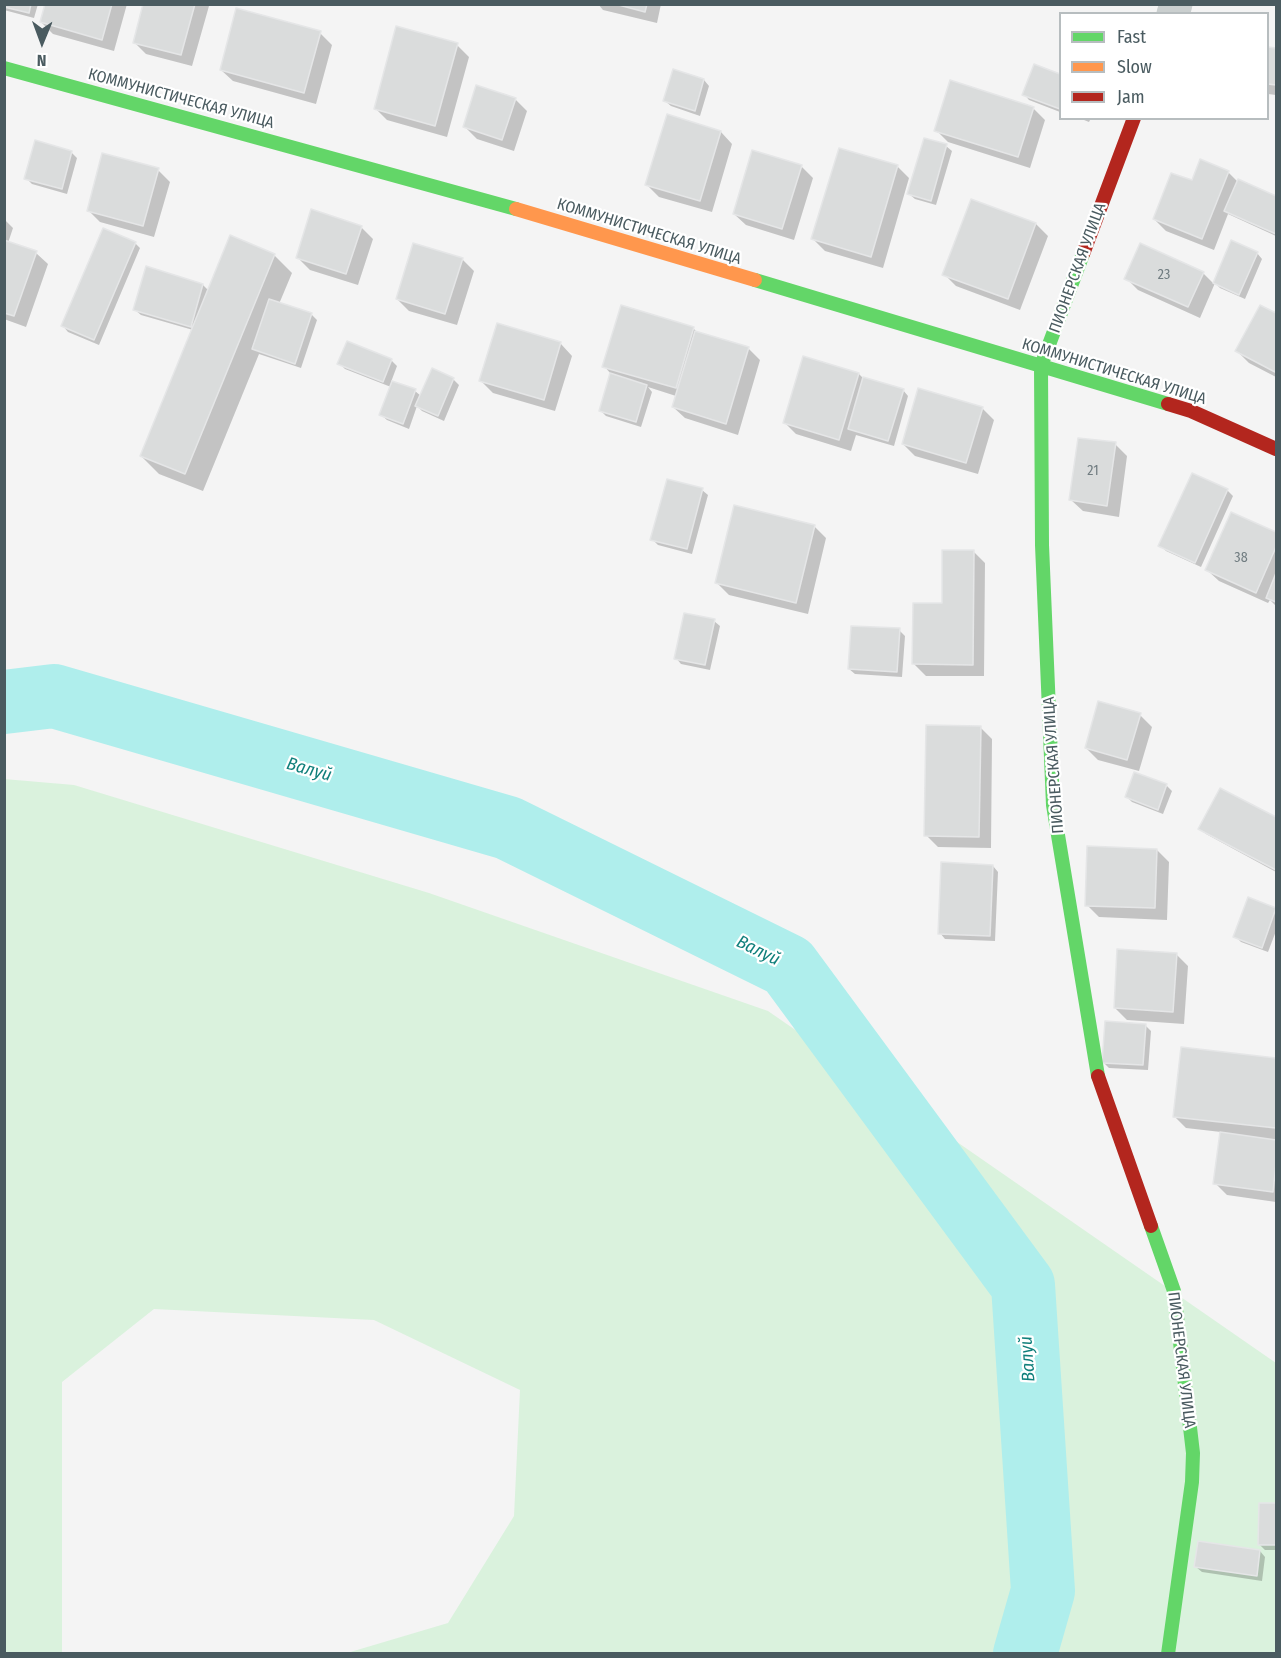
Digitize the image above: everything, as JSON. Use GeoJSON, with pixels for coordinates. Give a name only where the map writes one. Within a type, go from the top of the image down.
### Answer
{"type":"FeatureCollection","features":[{"type":"Feature","properties":{"kind":"street","name":"КОММУНИСТИЧЕСКАЯ УЛИЦА"},"geometry":{"type":"LineString","coordinates":[[4,68],[490,201],[1041,366],[1191,411],[1276,449]]}},
{"type":"Feature","properties":{"kind":"street","name":"ПИОНЕРСКАЯ УЛИЦА"},"geometry":{"type":"LineString","coordinates":[[1133,120],[1041,366],[1042,545],[1053,805],[1096,1071],[1174,1291],[1192,1453],[1192,1482],[1167,1653]]}},
{"type":"Feature","properties":{"kind":"green space"},"geometry":{"type":"Polygon","coordinates":[[[4,779],[74,785],[429,893],[768,1011],[1276,1363],[1276,1653],[347,1653],[448,1623],[514,1516],[520,1390],[374,1320],[154,1309],[62,1382],[62,1653],[5,1653],[4,779]]]}},
{"type":"Feature","properties":{"kind":"building"},"geometry":{"type":"Polygon","coordinates":[[[4,4],[31,4],[29,13],[4,7],[4,4]]]}},
{"type":"Feature","properties":{"kind":"building"},"geometry":{"type":"Polygon","coordinates":[[[45,4],[112,4],[102,40],[40,22],[45,4]]]}},
{"type":"Feature","properties":{"kind":"building"},"geometry":{"type":"Polygon","coordinates":[[[143,4],[195,4],[181,55],[133,43],[143,4]]]}},
{"type":"Feature","properties":{"kind":"building"},"geometry":{"type":"Polygon","coordinates":[[[615,4],[647,4],[645,12],[615,4]]]}},
{"type":"Feature","properties":{"kind":"building"},"geometry":{"type":"Polygon","coordinates":[[[236,8],[321,31],[304,93],[220,70],[236,8]]]}},
{"type":"Feature","properties":{"kind":"building"},"geometry":{"type":"Polygon","coordinates":[[[396,26],[458,43],[435,126],[374,109],[396,26]]]}},
{"type":"Feature","properties":{"kind":"building"},"geometry":{"type":"Polygon","coordinates":[[[1269,47],[1276,48],[1276,85],[1269,84],[1269,47]]]}},
{"type":"Feature","properties":{"kind":"building"},"geometry":{"type":"Polygon","coordinates":[[[1034,64],[1059,74],[1059,109],[1022,95],[1034,64]]]}},
{"type":"Feature","properties":{"kind":"building"},"geometry":{"type":"Polygon","coordinates":[[[673,69],[704,79],[695,111],[663,101],[673,69]]]}},
{"type":"Feature","properties":{"kind":"building"},"geometry":{"type":"Polygon","coordinates":[[[950,80],[1034,107],[1018,157],[934,131],[950,80]]]}},
{"type":"Feature","properties":{"kind":"building"},"geometry":{"type":"Polygon","coordinates":[[[476,85],[516,98],[502,140],[463,127],[476,85]]]}},
{"type":"Feature","properties":{"kind":"building"},"geometry":{"type":"Polygon","coordinates":[[[667,114],[721,131],[700,201],[645,185],[667,114]]]}},
{"type":"Feature","properties":{"kind":"building"},"geometry":{"type":"Polygon","coordinates":[[[924,138],[947,144],[931,201],[907,194],[924,138]]]}},
{"type":"Feature","properties":{"kind":"building"},"geometry":{"type":"Polygon","coordinates":[[[35,140],[72,151],[62,189],[24,179],[35,140]]]}},
{"type":"Feature","properties":{"kind":"building"},"geometry":{"type":"Polygon","coordinates":[[[839,148],[898,165],[871,257],[811,239],[839,148]]]}},
{"type":"Feature","properties":{"kind":"building"},"geometry":{"type":"Polygon","coordinates":[[[752,150],[802,165],[782,229],[733,214],[752,150]]]}},
{"type":"Feature","properties":{"kind":"building"},"geometry":{"type":"Polygon","coordinates":[[[102,153],[159,168],[143,226],[87,211],[102,153]]]}},
{"type":"Feature","properties":{"kind":"building"},"geometry":{"type":"Polygon","coordinates":[[[1200,159],[1229,171],[1202,239],[1153,219],[1171,173],[1192,180],[1200,159]]]}},
{"type":"Feature","properties":{"kind":"building"},"geometry":{"type":"Polygon","coordinates":[[[1238,179],[1276,196],[1276,234],[1224,211],[1238,179]]]}},
{"type":"Feature","properties":{"kind":"building"},"geometry":{"type":"Polygon","coordinates":[[[971,199],[1036,223],[1008,299],[942,275],[971,199]]]}},
{"type":"Feature","properties":{"kind":"building"},"geometry":{"type":"Polygon","coordinates":[[[311,209],[362,226],[346,274],[296,258],[311,209]]]}},
{"type":"Feature","properties":{"kind":"building"},"geometry":{"type":"Polygon","coordinates":[[[103,228],[136,242],[94,340],[61,326],[103,228]]]}},
{"type":"Feature","properties":{"kind":"building"},"geometry":{"type":"Polygon","coordinates":[[[230,235],[275,254],[185,474],[140,456],[230,235]]]}},
{"type":"Feature","properties":{"kind":"building"},"geometry":{"type":"Polygon","coordinates":[[[4,240],[37,251],[14,316],[4,313],[4,240]]]}},
{"type":"Feature","properties":{"kind":"building"},"geometry":{"type":"Polygon","coordinates":[[[1231,240],[1258,252],[1239,295],[1213,283],[1231,240]]]}},
{"type":"Feature","properties":{"kind":"building"},"geometry":{"type":"Polygon","coordinates":[[[413,243],[463,258],[445,314],[396,299],[413,243]]]}},
{"type":"Feature","properties":{"kind":"building"},"geometry":{"type":"Polygon","coordinates":[[[1140,243],[1204,272],[1188,307],[1124,279],[1140,243]]]}},
{"type":"Feature","properties":{"kind":"building"},"geometry":{"type":"Polygon","coordinates":[[[146,266],[203,284],[191,327],[133,310],[146,266]]]}},
{"type":"Feature","properties":{"kind":"building"},"geometry":{"type":"Polygon","coordinates":[[[269,299],[312,313],[295,364],[252,349],[269,299]]]}},
{"type":"Feature","properties":{"kind":"building"},"geometry":{"type":"Polygon","coordinates":[[[621,305],[694,327],[676,388],[602,367],[621,305]]]}},
{"type":"Feature","properties":{"kind":"building"},"geometry":{"type":"Polygon","coordinates":[[[1260,305],[1276,313],[1275,372],[1235,351],[1260,305]]]}},
{"type":"Feature","properties":{"kind":"building"},"geometry":{"type":"Polygon","coordinates":[[[497,323],[561,342],[544,400],[479,381],[497,323]]]}},
{"type":"Feature","properties":{"kind":"building"},"geometry":{"type":"Polygon","coordinates":[[[695,331],[749,347],[726,424],[672,407],[695,331]]]}},
{"type":"Feature","properties":{"kind":"building"},"geometry":{"type":"Polygon","coordinates":[[[347,341],[392,359],[383,382],[337,364],[347,341]]]}},
{"type":"Feature","properties":{"kind":"building"},"geometry":{"type":"Polygon","coordinates":[[[803,356],[859,373],[839,440],[783,423],[803,356]]]}},
{"type":"Feature","properties":{"kind":"building"},"geometry":{"type":"Polygon","coordinates":[[[432,368],[454,378],[438,416],[415,406],[432,368]]]}},
{"type":"Feature","properties":{"kind":"building"},"geometry":{"type":"Polygon","coordinates":[[[610,373],[647,385],[636,422],[599,411],[610,373]]]}},
{"type":"Feature","properties":{"kind":"building"},"geometry":{"type":"Polygon","coordinates":[[[863,377],[904,389],[888,441],[848,429],[863,377]]]}},
{"type":"Feature","properties":{"kind":"building"},"geometry":{"type":"Polygon","coordinates":[[[392,381],[416,389],[403,424],[379,415],[392,381]]]}},
{"type":"Feature","properties":{"kind":"building"},"geometry":{"type":"Polygon","coordinates":[[[918,388],[983,407],[966,463],[902,444],[918,388]]]}},
{"type":"Feature","properties":{"kind":"building"},"geometry":{"type":"Polygon","coordinates":[[[1078,438],[1116,442],[1107,506],[1069,500],[1078,438]]]}},
{"type":"Feature","properties":{"kind":"building"},"geometry":{"type":"Polygon","coordinates":[[[1192,473],[1228,489],[1195,563],[1158,546],[1192,473]]]}},
{"type":"Feature","properties":{"kind":"building"},"geometry":{"type":"Polygon","coordinates":[[[667,479],[703,488],[687,549],[650,540],[667,479]]]}},
{"type":"Feature","properties":{"kind":"building"},"geometry":{"type":"Polygon","coordinates":[[[734,505],[815,525],[796,603],[715,583],[734,505]]]}},
{"type":"Feature","properties":{"kind":"building"},"geometry":{"type":"Polygon","coordinates":[[[1231,512],[1276,532],[1276,547],[1256,593],[1205,570],[1231,512]]]}},
{"type":"Feature","properties":{"kind":"building"},"geometry":{"type":"Polygon","coordinates":[[[942,550],[974,550],[973,665],[912,664],[913,603],[942,603],[942,550]]]}},
{"type":"Feature","properties":{"kind":"building"},"geometry":{"type":"Polygon","coordinates":[[[1276,573],[1276,602],[1266,598],[1276,573]]]}},
{"type":"Feature","properties":{"kind":"building"},"geometry":{"type":"Polygon","coordinates":[[[684,613],[715,619],[705,665],[674,659],[684,613]]]}},
{"type":"Feature","properties":{"kind":"building"},"geometry":{"type":"Polygon","coordinates":[[[851,626],[900,628],[897,672],[848,669],[851,626]]]}},
{"type":"Feature","properties":{"kind":"building"},"geometry":{"type":"Polygon","coordinates":[[[1098,701],[1141,713],[1127,760],[1085,748],[1098,701]]]}},
{"type":"Feature","properties":{"kind":"building"},"geometry":{"type":"Polygon","coordinates":[[[926,725],[981,726],[979,837],[924,836],[926,725]]]}},
{"type":"Feature","properties":{"kind":"building"},"geometry":{"type":"Polygon","coordinates":[[[1134,772],[1167,784],[1158,810],[1125,797],[1134,772]]]}},
{"type":"Feature","properties":{"kind":"building"},"geometry":{"type":"Polygon","coordinates":[[[1220,788],[1276,817],[1276,870],[1198,829],[1220,788]]]}},
{"type":"Feature","properties":{"kind":"building"},"geometry":{"type":"Polygon","coordinates":[[[1087,846],[1157,849],[1155,908],[1085,906],[1087,846]]]}},
{"type":"Feature","properties":{"kind":"building"},"geometry":{"type":"Polygon","coordinates":[[[941,862],[993,865],[990,936],[938,934],[941,862]]]}},
{"type":"Feature","properties":{"kind":"building"},"geometry":{"type":"Polygon","coordinates":[[[1248,897],[1276,908],[1262,948],[1233,937],[1248,897]]]}},
{"type":"Feature","properties":{"kind":"building"},"geometry":{"type":"Polygon","coordinates":[[[1117,949],[1177,953],[1173,1012],[1114,1008],[1117,949]]]}},
{"type":"Feature","properties":{"kind":"building"},"geometry":{"type":"Polygon","coordinates":[[[1105,1021],[1146,1024],[1143,1065],[1102,1063],[1105,1021]]]}},
{"type":"Feature","properties":{"kind":"building"},"geometry":{"type":"Polygon","coordinates":[[[1181,1047],[1276,1058],[1276,1128],[1173,1117],[1181,1047]]]}},
{"type":"Feature","properties":{"kind":"building"},"geometry":{"type":"Polygon","coordinates":[[[1220,1132],[1276,1140],[1273,1192],[1213,1184],[1220,1132]]]}},
{"type":"Feature","properties":{"kind":"building"},"geometry":{"type":"Polygon","coordinates":[[[1259,1503],[1276,1503],[1276,1545],[1258,1545],[1259,1503]]]}},
{"type":"Feature","properties":{"kind":"building"},"geometry":{"type":"Polygon","coordinates":[[[1198,1541],[1260,1550],[1257,1576],[1194,1567],[1198,1541]]]}},
{"type":"Feature","properties":{"kind":"waterway","name":"Валуй"},"geometry":{"type":"LineString","coordinates":[[4,702],[54,696],[508,828],[788,966],[1023,1285],[1043,1591],[1025,1654]]}},
{"type":"Feature","properties":{"kind":"traffic: fast"},"geometry":{"type":"LineString","coordinates":[[4,68],[516,209]]}},
{"type":"Feature","properties":{"kind":"traffic: fast"},"geometry":{"type":"LineString","coordinates":[[1083,254],[1041,366],[1042,545],[1053,805],[1098,1076]]}},
{"type":"Feature","properties":{"kind":"traffic: fast"},"geometry":{"type":"LineString","coordinates":[[755,280],[1168,404]]}},
{"type":"Feature","properties":{"kind":"traffic: fast"},"geometry":{"type":"LineString","coordinates":[[1151,1226],[1174,1291],[1193,1453],[1192,1482],[1168,1654]]}},
{"type":"Feature","properties":{"kind":"traffic: slow"},"geometry":{"type":"LineString","coordinates":[[516,209],[755,280]]}},
{"type":"Feature","properties":{"kind":"traffic: jam"},"geometry":{"type":"LineString","coordinates":[[1083,254],[1133,120]]}},
{"type":"Feature","properties":{"kind":"traffic: jam"},"geometry":{"type":"LineString","coordinates":[[1168,404],[1191,411],[1276,449]]}},
{"type":"Feature","properties":{"kind":"traffic: jam"},"geometry":{"type":"LineString","coordinates":[[1098,1076],[1151,1226]]}}]}
